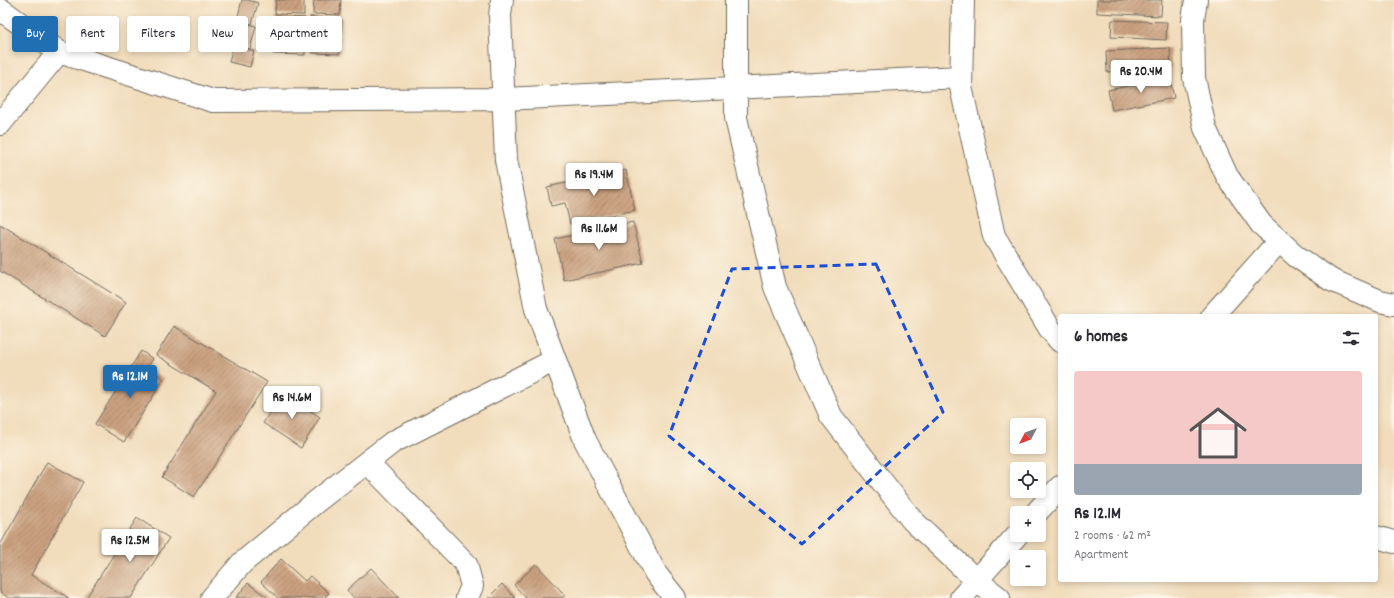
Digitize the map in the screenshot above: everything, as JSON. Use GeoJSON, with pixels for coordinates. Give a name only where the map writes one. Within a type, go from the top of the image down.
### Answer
{"type":"FeatureCollection","features":[{"type":"Feature","properties":{"kind":"street"},"geometry":{"type":"LineString","coordinates":[[502,0],[500,15],[506,160],[536,309],[585,440],[656,574],[675,598]]}},
{"type":"Feature","properties":{"kind":"street"},"geometry":{"type":"LineString","coordinates":[[736,0],[736,118],[775,287],[831,416],[912,520],[976,580],[999,598]]}},
{"type":"Feature","properties":{"kind":"street"},"geometry":{"type":"LineString","coordinates":[[963,0],[961,87],[994,236],[1050,329],[1058,339]]}},
{"type":"Feature","properties":{"kind":"street"},"geometry":{"type":"LineString","coordinates":[[1196,0],[1192,20],[1194,78],[1205,128],[1227,176],[1261,224],[1296,256],[1331,280],[1380,301],[1394,304]]}},
{"type":"Feature","properties":{"kind":"street"},"geometry":{"type":"LineString","coordinates":[[0,9],[59,52],[213,101],[504,99],[961,77]]}},
{"type":"Feature","properties":{"kind":"street"},"geometry":{"type":"LineString","coordinates":[[0,124],[59,52]]}},
{"type":"Feature","properties":{"kind":"street"},"geometry":{"type":"LineString","coordinates":[[1214,314],[1279,241]]}},
{"type":"Feature","properties":{"kind":"street"},"geometry":{"type":"LineString","coordinates":[[212,598],[242,563],[317,501],[393,442],[555,360]]}},
{"type":"Feature","properties":{"kind":"street"},"geometry":{"type":"LineString","coordinates":[[367,462],[466,564],[472,586],[467,598]]}},
{"type":"Feature","properties":{"kind":"street"},"geometry":{"type":"LineString","coordinates":[[1042,506],[1058,489]]}},
{"type":"Feature","properties":{"kind":"street"},"geometry":{"type":"LineString","coordinates":[[1378,538],[1394,542]]}},
{"type":"Feature","properties":{"kind":"street"},"geometry":{"type":"LineString","coordinates":[[960,598],[1011,542]]}},
{"type":"Feature","properties":{"kind":"highlighted area"},"geometry":{"type":"Polygon","coordinates":[[[876,264],[943,412],[802,544],[669,436],[732,269],[876,264]]]}},
{"type":"Feature","properties":{"kind":"building"},"geometry":{"type":"Polygon","coordinates":[[[242,0],[258,3],[252,24],[248,23],[248,16],[238,16],[242,0]]]}},
{"type":"Feature","properties":{"kind":"building"},"geometry":{"type":"Polygon","coordinates":[[[276,0],[304,0],[304,15],[275,14],[276,0]]]}},
{"type":"Feature","properties":{"kind":"building"},"geometry":{"type":"Polygon","coordinates":[[[314,0],[341,0],[340,15],[313,14],[314,0]]]}},
{"type":"Feature","properties":{"kind":"building"},"geometry":{"type":"Polygon","coordinates":[[[1097,0],[1162,0],[1161,16],[1097,13],[1097,0]]]}},
{"type":"Feature","properties":{"kind":"building"},"geometry":{"type":"Polygon","coordinates":[[[1112,20],[1167,22],[1166,40],[1111,37],[1112,20]]]}},
{"type":"Feature","properties":{"kind":"building"},"geometry":{"type":"Polygon","coordinates":[[[248,24],[256,26],[250,49],[248,48],[248,24]]]}},
{"type":"Feature","properties":{"kind":"building"},"geometry":{"type":"Polygon","coordinates":[[[1170,48],[1171,68],[1107,72],[1106,51],[1170,48]]]}},
{"type":"Feature","properties":{"kind":"building"},"geometry":{"type":"Polygon","coordinates":[[[248,50],[254,51],[250,67],[229,62],[232,52],[248,52],[248,50]]]}},
{"type":"Feature","properties":{"kind":"building"},"geometry":{"type":"Polygon","coordinates":[[[273,52],[305,52],[305,55],[273,54],[273,52]]]}},
{"type":"Feature","properties":{"kind":"building"},"geometry":{"type":"Polygon","coordinates":[[[312,52],[340,52],[340,54],[312,52]]]}},
{"type":"Feature","properties":{"kind":"building"},"geometry":{"type":"Polygon","coordinates":[[[1170,78],[1174,98],[1112,110],[1108,90],[1170,78]]]}},
{"type":"Feature","properties":{"kind":"building"},"geometry":{"type":"Polygon","coordinates":[[[626,170],[635,210],[570,224],[565,203],[551,206],[547,187],[626,170]]]}},
{"type":"Feature","properties":{"kind":"building"},"geometry":{"type":"Polygon","coordinates":[[[633,222],[643,263],[564,280],[555,239],[633,222]]]}},
{"type":"Feature","properties":{"kind":"building"},"geometry":{"type":"Polygon","coordinates":[[[0,224],[126,302],[105,336],[0,271],[0,224]]]}},
{"type":"Feature","properties":{"kind":"building"},"geometry":{"type":"Polygon","coordinates":[[[174,326],[267,382],[194,497],[162,477],[216,391],[156,355],[174,326]]]}},
{"type":"Feature","properties":{"kind":"building"},"geometry":{"type":"Polygon","coordinates":[[[141,351],[153,359],[147,368],[164,379],[124,442],[95,424],[141,351]]]}},
{"type":"Feature","properties":{"kind":"building"},"geometry":{"type":"Polygon","coordinates":[[[283,393],[320,417],[301,448],[263,423],[283,393]]]}},
{"type":"Feature","properties":{"kind":"building"},"geometry":{"type":"Polygon","coordinates":[[[47,462],[83,482],[31,575],[69,598],[9,598],[0,592],[0,545],[47,462]]]}},
{"type":"Feature","properties":{"kind":"building"},"geometry":{"type":"Polygon","coordinates":[[[137,518],[169,538],[131,598],[86,598],[137,518]]]}},
{"type":"Feature","properties":{"kind":"building"},"geometry":{"type":"Polygon","coordinates":[[[281,559],[305,581],[310,576],[329,593],[324,598],[278,598],[261,582],[281,559]]]}},
{"type":"Feature","properties":{"kind":"building"},"geometry":{"type":"Polygon","coordinates":[[[536,564],[565,595],[562,598],[526,598],[514,585],[536,564]]]}},
{"type":"Feature","properties":{"kind":"building"},"geometry":{"type":"Polygon","coordinates":[[[371,568],[399,598],[354,598],[347,590],[371,568]]]}},
{"type":"Feature","properties":{"kind":"building"},"geometry":{"type":"Polygon","coordinates":[[[248,583],[268,598],[236,598],[248,583]]]}},
{"type":"Feature","properties":{"kind":"building"},"geometry":{"type":"Polygon","coordinates":[[[502,584],[515,598],[488,598],[502,584]]]}}]}
